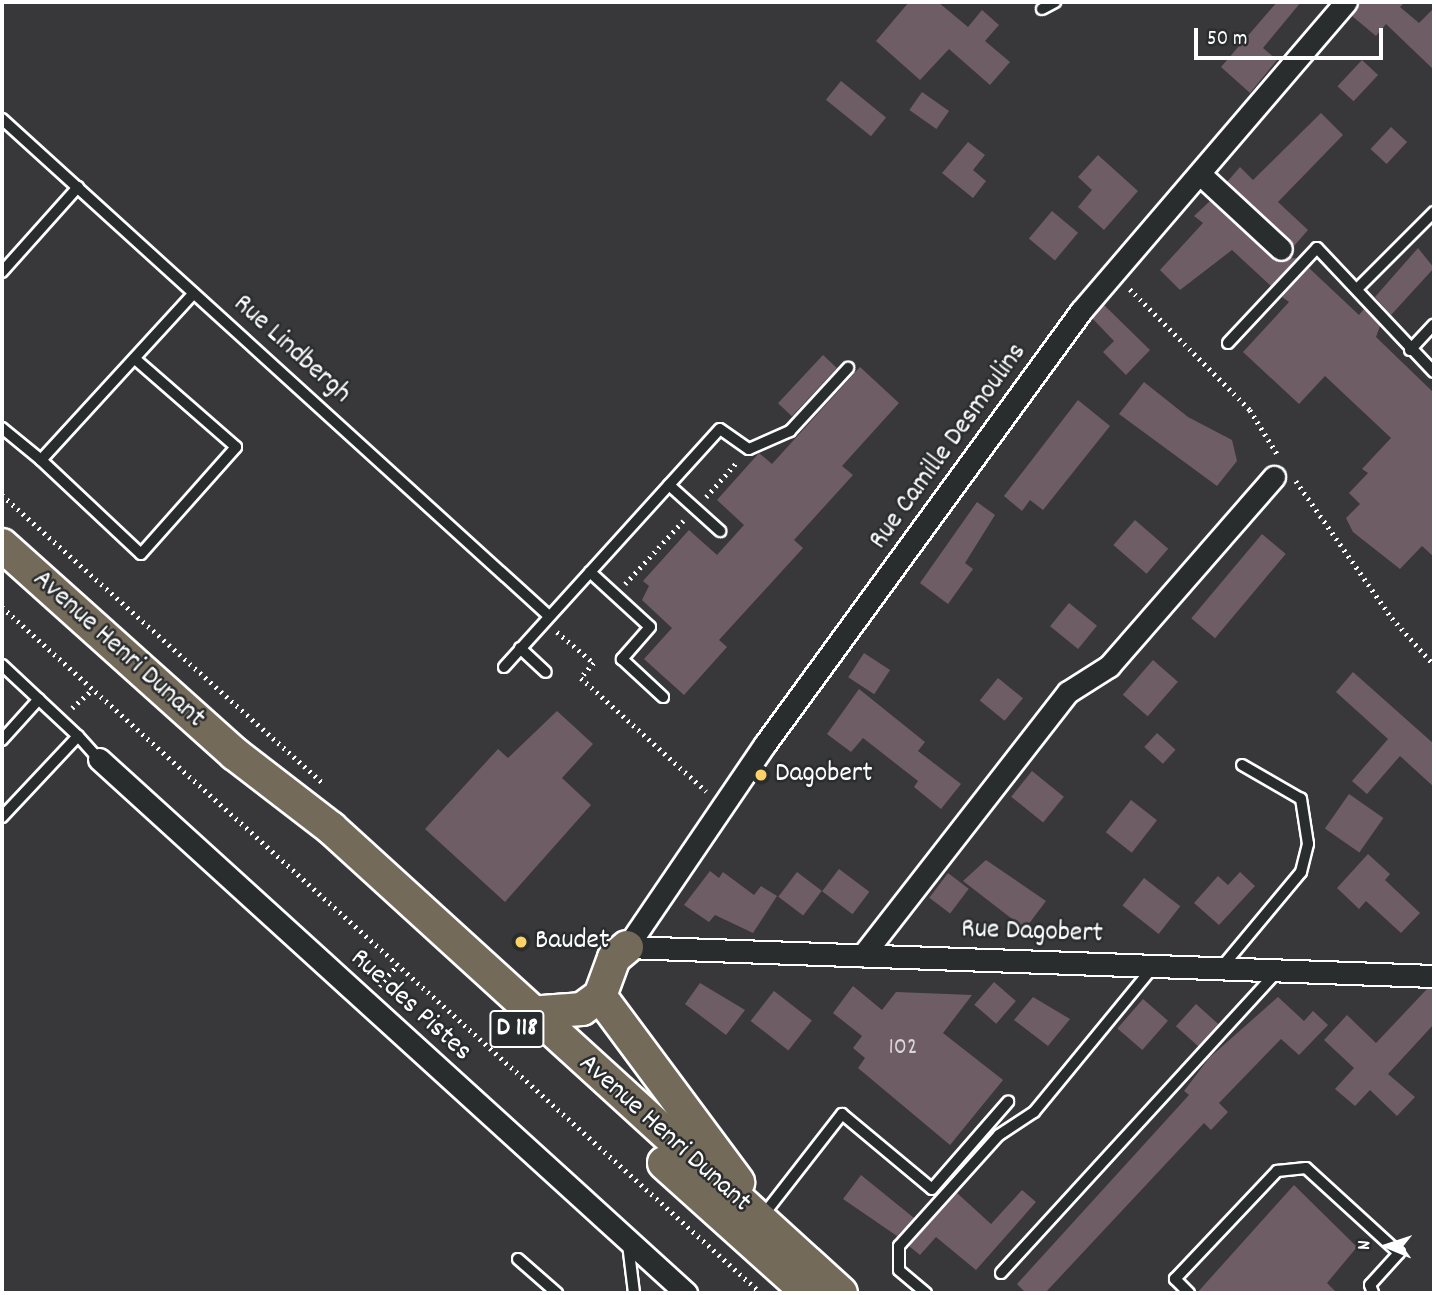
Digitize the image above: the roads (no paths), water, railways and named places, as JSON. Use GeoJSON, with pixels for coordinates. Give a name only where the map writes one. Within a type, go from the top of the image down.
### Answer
{"type":"FeatureCollection","features":[{"type":"Feature","properties":{"kind":"main road","name":"Avenue Henri Dunant"},"geometry":{"type":"LineString","coordinates":[[2,545],[235,754],[331,828],[529,1013],[841,1293]]}},
{"type":"Feature","properties":{"kind":"main road","name":"Avenue Henri Dunant"},"geometry":{"type":"LineString","coordinates":[[235,754],[319,846],[808,1293]]}},
{"type":"Feature","properties":{"kind":"main road"},"geometry":{"type":"LineString","coordinates":[[529,1013],[568,1015],[600,996],[614,958],[627,947]]}},
{"type":"Feature","properties":{"kind":"main road"},"geometry":{"type":"LineString","coordinates":[[600,996],[760,1220]]}},
{"type":"Feature","properties":{"kind":"street","name":"Rue Camille Desmoulins"},"geometry":{"type":"LineString","coordinates":[[627,947],[721,807],[1081,311],[1346,2]]}},
{"type":"Feature","properties":{"kind":"street"},"geometry":{"type":"LineString","coordinates":[[1200,174],[1281,249]]}},
{"type":"Feature","properties":{"kind":"street"},"geometry":{"type":"LineString","coordinates":[[863,955],[1069,692],[1109,666],[1274,477]]}},
{"type":"Feature","properties":{"kind":"street","name":"Rue des Pistes"},"geometry":{"type":"LineString","coordinates":[[99,759],[686,1293]]}},
{"type":"Feature","properties":{"kind":"street","name":"Rue Dagobert"},"geometry":{"type":"LineString","coordinates":[[627,947],[1434,976]]}},
{"type":"Feature","properties":{"kind":"lane"},"geometry":{"type":"LineString","coordinates":[[1042,9],[1055,2]]}},
{"type":"Feature","properties":{"kind":"lane","name":"Rue Lindbergh"},"geometry":{"type":"LineString","coordinates":[[2,119],[194,292],[546,619]]}},
{"type":"Feature","properties":{"kind":"lane"},"geometry":{"type":"LineString","coordinates":[[2,272],[78,187]]}},
{"type":"Feature","properties":{"kind":"lane"},"geometry":{"type":"LineString","coordinates":[[1359,287],[1434,212]]}},
{"type":"Feature","properties":{"kind":"lane"},"geometry":{"type":"LineString","coordinates":[[1228,343],[1317,248],[1359,287],[1410,350],[1434,372]]}},
{"type":"Feature","properties":{"kind":"lane"},"geometry":{"type":"LineString","coordinates":[[41,460],[194,292]]}},
{"type":"Feature","properties":{"kind":"lane"},"geometry":{"type":"LineString","coordinates":[[1410,350],[1434,324]]}},
{"type":"Feature","properties":{"kind":"lane"},"geometry":{"type":"LineString","coordinates":[[2,428],[41,460],[141,554],[236,447],[135,359]]}},
{"type":"Feature","properties":{"kind":"lane"},"geometry":{"type":"LineString","coordinates":[[504,667],[720,429],[749,449],[790,431],[848,368]]}},
{"type":"Feature","properties":{"kind":"lane"},"geometry":{"type":"LineString","coordinates":[[669,485],[720,531]]}},
{"type":"Feature","properties":{"kind":"lane"},"geometry":{"type":"LineString","coordinates":[[590,572],[650,627],[622,659],[663,696]]}},
{"type":"Feature","properties":{"kind":"lane"},"geometry":{"type":"LineString","coordinates":[[520,648],[546,672]]}},
{"type":"Feature","properties":{"kind":"lane"},"geometry":{"type":"LineString","coordinates":[[2,665],[61,719],[99,759]]}},
{"type":"Feature","properties":{"kind":"lane"},"geometry":{"type":"LineString","coordinates":[[2,740],[39,699]]}},
{"type":"Feature","properties":{"kind":"lane"},"geometry":{"type":"LineString","coordinates":[[2,817],[78,736]]}},
{"type":"Feature","properties":{"kind":"lane"},"geometry":{"type":"LineString","coordinates":[[1221,968],[1301,872],[1308,844],[1301,799],[1242,765]]}},
{"type":"Feature","properties":{"kind":"lane"},"geometry":{"type":"LineString","coordinates":[[926,1293],[899,1270],[899,1246],[999,1135],[1034,1112],[1154,966]]}},
{"type":"Feature","properties":{"kind":"lane"},"geometry":{"type":"LineString","coordinates":[[1001,1273],[1279,970]]}},
{"type":"Feature","properties":{"kind":"lane"},"geometry":{"type":"LineString","coordinates":[[760,1220],[842,1114],[932,1189],[1008,1102]]}},
{"type":"Feature","properties":{"kind":"lane"},"geometry":{"type":"LineString","coordinates":[[1189,1293],[1175,1279],[1277,1171],[1306,1168],[1399,1253],[1370,1284],[1373,1293]]}},
{"type":"Feature","properties":{"kind":"lane"},"geometry":{"type":"LineString","coordinates":[[628,1241],[634,1293]]}},
{"type":"Feature","properties":{"kind":"lane"},"geometry":{"type":"LineString","coordinates":[[518,1259],[557,1293]]}},
{"type":"Feature","properties":{"kind":"place","name":"Dagobert"},"geometry":{"type":"Point","coordinates":[761,775]}},
{"type":"Feature","properties":{"kind":"place","name":"Baudet"},"geometry":{"type":"Point","coordinates":[521,942]}}]}
